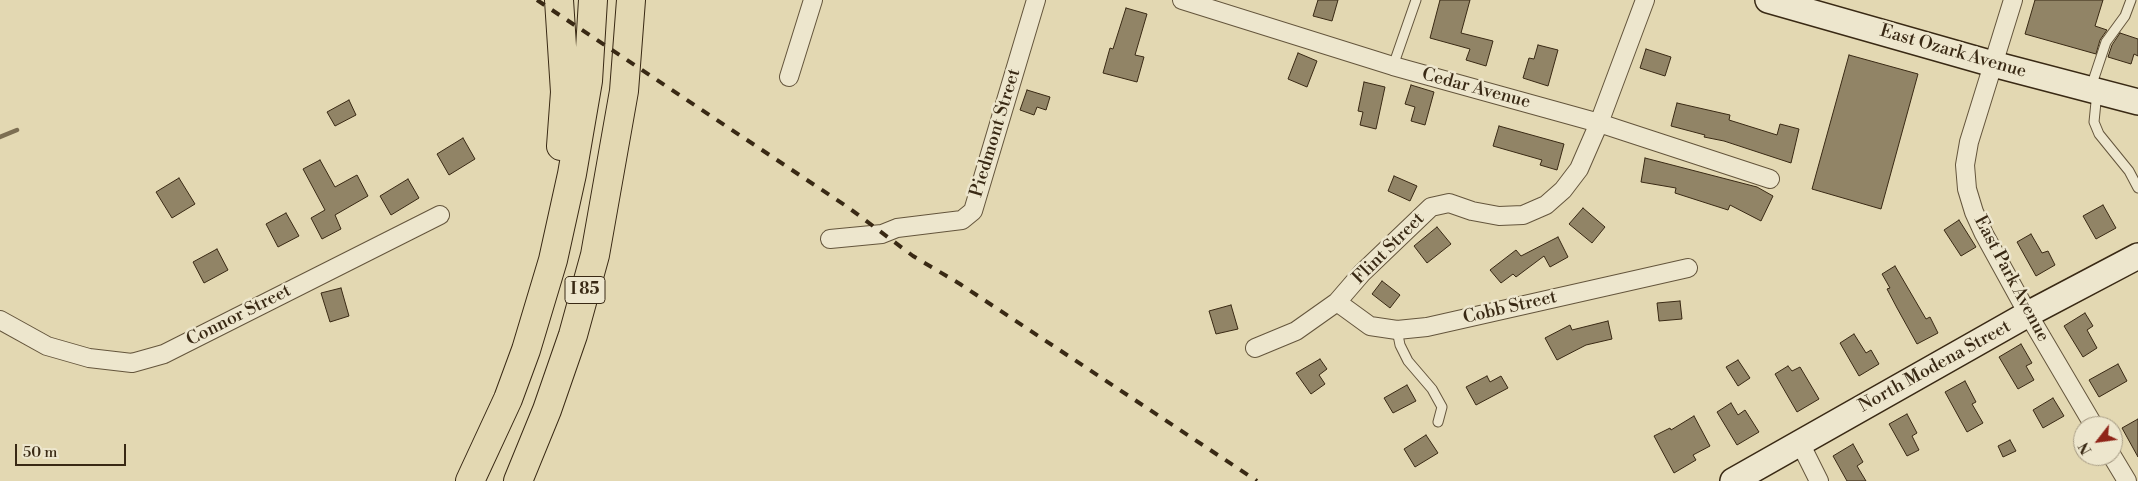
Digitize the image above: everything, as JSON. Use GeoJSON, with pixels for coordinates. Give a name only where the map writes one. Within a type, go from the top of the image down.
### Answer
{"type":"FeatureCollection","features":[{"type":"Feature","properties":{"kind":"highway"},"geometry":{"type":"LineString","coordinates":[[553,260],[565,92],[559,0]]}},
{"type":"Feature","properties":{"kind":"highway","name":"I 85"},"geometry":{"type":"LineString","coordinates":[[470,481],[508,399],[526,350],[553,260],[572,174],[588,81],[593,0]]}},
{"type":"Feature","properties":{"kind":"highway","name":"I 85"},"geometry":{"type":"LineString","coordinates":[[518,481],[547,410],[574,335],[595,254],[624,92],[631,0]]}},
{"type":"Feature","properties":{"kind":"street"},"geometry":{"type":"LineString","coordinates":[[789,77],[812,0]]}},
{"type":"Feature","properties":{"kind":"street","name":"Piedmont Street"},"geometry":{"type":"LineString","coordinates":[[830,239],[882,234],[897,228],[962,220],[972,211],[1036,0]]}},
{"type":"Feature","properties":{"kind":"street","name":"Cedar Avenue"},"geometry":{"type":"LineString","coordinates":[[1182,0],[1392,66],[1599,123],[1770,179]]}},
{"type":"Feature","properties":{"kind":"street","name":"Flint Street"},"geometry":{"type":"LineString","coordinates":[[1255,348],[1296,331],[1338,302],[1362,273],[1430,207],[1450,203],[1472,211],[1499,216],[1523,215],[1546,204],[1563,190],[1579,169],[1599,123],[1645,0]]}},
{"type":"Feature","properties":{"kind":"street","name":"East Ozark Avenue"},"geometry":{"type":"LineString","coordinates":[[1768,0],[1993,64],[2138,102]]}},
{"type":"Feature","properties":{"kind":"street","name":"East Park Avenue"},"geometry":{"type":"LineString","coordinates":[[2013,0],[1969,142],[1965,165],[1967,189],[1974,212],[1984,234],[2028,314],[2088,416]]}},
{"type":"Feature","properties":{"kind":"street","name":"Connor Street"},"geometry":{"type":"LineString","coordinates":[[0,320],[47,346],[89,358],[132,363],[164,354],[440,215]]}},
{"type":"Feature","properties":{"kind":"street","name":"North Modena Street"},"geometry":{"type":"LineString","coordinates":[[1733,481],[2028,314],[2138,256]]}},
{"type":"Feature","properties":{"kind":"street","name":"Cobb Street"},"geometry":{"type":"LineString","coordinates":[[1338,302],[1370,326],[1397,330],[1427,327],[1688,268]]}},
{"type":"Feature","properties":{"kind":"street"},"geometry":{"type":"LineString","coordinates":[[1800,442],[1819,481]]}},
{"type":"Feature","properties":{"kind":"street"},"geometry":{"type":"LineString","coordinates":[[2118,466],[2127,481]]}},
{"type":"Feature","properties":{"kind":"lane"},"geometry":{"type":"LineString","coordinates":[[1392,66],[1416,0]]}},
{"type":"Feature","properties":{"kind":"lane"},"geometry":{"type":"LineString","coordinates":[[2132,0],[2125,16],[2106,42],[2094,91],[2094,122],[2099,134],[2129,171],[2138,188]]}},
{"type":"Feature","properties":{"kind":"lane"},"geometry":{"type":"LineString","coordinates":[[1397,330],[1400,345],[1408,361],[1432,389],[1442,407],[1438,422]]}},
{"type":"Feature","properties":{"kind":"building"},"geometry":{"type":"Polygon","coordinates":[[[1318,0],[1338,0],[1332,21],[1313,16],[1318,0]]]}},
{"type":"Feature","properties":{"kind":"building"},"geometry":{"type":"Polygon","coordinates":[[[1440,0],[1470,0],[1461,33],[1493,41],[1486,66],[1466,60],[1470,49],[1430,38],[1440,0]]]}},
{"type":"Feature","properties":{"kind":"building"},"geometry":{"type":"Polygon","coordinates":[[[2035,0],[2103,0],[2095,26],[2107,30],[2100,40],[2096,54],[2025,34],[2035,0]]]}},
{"type":"Feature","properties":{"kind":"building"},"geometry":{"type":"Polygon","coordinates":[[[1126,8],[1147,14],[1135,55],[1144,57],[1137,82],[1103,73],[1110,48],[1113,49],[1126,8]]]}},
{"type":"Feature","properties":{"kind":"building"},"geometry":{"type":"Polygon","coordinates":[[[2120,33],[2138,39],[2138,56],[2134,54],[2131,64],[2108,57],[2112,45],[2120,33]]]}},
{"type":"Feature","properties":{"kind":"building"},"geometry":{"type":"Polygon","coordinates":[[[1538,45],[1558,50],[1548,86],[1523,78],[1529,58],[1534,59],[1538,45]]]}},
{"type":"Feature","properties":{"kind":"building"},"geometry":{"type":"Polygon","coordinates":[[[1646,49],[1671,57],[1665,76],[1640,68],[1646,49]]]}},
{"type":"Feature","properties":{"kind":"building"},"geometry":{"type":"Polygon","coordinates":[[[1298,53],[1317,61],[1307,87],[1288,79],[1298,53]]]}},
{"type":"Feature","properties":{"kind":"building"},"geometry":{"type":"Polygon","coordinates":[[[1849,55],[1918,74],[1881,209],[1812,189],[1849,55]]]}},
{"type":"Feature","properties":{"kind":"building"},"geometry":{"type":"Polygon","coordinates":[[[1364,82],[1385,87],[1376,129],[1360,125],[1363,112],[1358,111],[1364,82]]]}},
{"type":"Feature","properties":{"kind":"building"},"geometry":{"type":"Polygon","coordinates":[[[1411,85],[1434,92],[1425,125],[1411,121],[1415,107],[1405,104],[1411,85]]]}},
{"type":"Feature","properties":{"kind":"building"},"geometry":{"type":"Polygon","coordinates":[[[1027,90],[1050,97],[1046,110],[1037,107],[1034,115],[1020,110],[1027,90]]]}},
{"type":"Feature","properties":{"kind":"building"},"geometry":{"type":"Polygon","coordinates":[[[349,100],[356,115],[335,126],[327,112],[349,100]]]}},
{"type":"Feature","properties":{"kind":"building"},"geometry":{"type":"Polygon","coordinates":[[[1677,103],[1730,115],[1729,120],[1777,135],[1780,124],[1799,129],[1791,163],[1671,126],[1677,103]]]}},
{"type":"Feature","properties":{"kind":"building"},"geometry":{"type":"Polygon","coordinates":[[[1499,126],[1564,144],[1557,170],[1540,165],[1542,160],[1493,146],[1499,126]]]}},
{"type":"Feature","properties":{"kind":"building"},"geometry":{"type":"Polygon","coordinates":[[[463,138],[475,159],[449,175],[437,154],[463,138]]]}},
{"type":"Feature","properties":{"kind":"building"},"geometry":{"type":"Polygon","coordinates":[[[1645,158],[1757,187],[1773,196],[1761,221],[1730,205],[1728,210],[1675,193],[1676,188],[1641,182],[1645,158]]]}},
{"type":"Feature","properties":{"kind":"building"},"geometry":{"type":"Polygon","coordinates":[[[320,160],[335,187],[357,175],[368,196],[335,215],[341,229],[322,239],[311,218],[325,210],[303,169],[320,160]]]}},
{"type":"Feature","properties":{"kind":"building"},"geometry":{"type":"Polygon","coordinates":[[[1394,176],[1417,186],[1410,201],[1388,191],[1394,176]]]}},
{"type":"Feature","properties":{"kind":"building"},"geometry":{"type":"Polygon","coordinates":[[[179,178],[195,204],[172,218],[156,192],[179,178]]]}},
{"type":"Feature","properties":{"kind":"building"},"geometry":{"type":"Polygon","coordinates":[[[408,179],[419,198],[391,215],[380,196],[408,179]]]}},
{"type":"Feature","properties":{"kind":"building"},"geometry":{"type":"Polygon","coordinates":[[[2103,205],[2116,228],[2096,239],[2083,216],[2103,205]]]}},
{"type":"Feature","properties":{"kind":"building"},"geometry":{"type":"Polygon","coordinates":[[[1583,208],[1605,227],[1592,243],[1569,224],[1583,208]]]}},
{"type":"Feature","properties":{"kind":"building"},"geometry":{"type":"Polygon","coordinates":[[[286,213],[299,236],[278,247],[266,224],[286,213]]]}},
{"type":"Feature","properties":{"kind":"building"},"geometry":{"type":"Polygon","coordinates":[[[1959,220],[1976,247],[1961,256],[1944,230],[1959,220]]]}},
{"type":"Feature","properties":{"kind":"building"},"geometry":{"type":"Polygon","coordinates":[[[1437,227],[1451,244],[1427,263],[1414,246],[1437,227]]]}},
{"type":"Feature","properties":{"kind":"building"},"geometry":{"type":"Polygon","coordinates":[[[2031,234],[2042,253],[2048,251],[2055,265],[2036,276],[2017,242],[2031,234]]]}},
{"type":"Feature","properties":{"kind":"building"},"geometry":{"type":"Polygon","coordinates":[[[1558,237],[1568,257],[1550,267],[1544,256],[1516,277],[1513,274],[1501,283],[1490,270],[1516,250],[1521,256],[1558,237]]]}},
{"type":"Feature","properties":{"kind":"building"},"geometry":{"type":"Polygon","coordinates":[[[217,249],[228,270],[204,283],[193,262],[217,249]]]}},
{"type":"Feature","properties":{"kind":"building"},"geometry":{"type":"Polygon","coordinates":[[[1895,266],[1926,319],[1930,317],[1938,333],[1917,344],[1887,289],[1890,288],[1882,274],[1895,266]]]}},
{"type":"Feature","properties":{"kind":"building"},"geometry":{"type":"Polygon","coordinates":[[[1382,281],[1400,295],[1390,308],[1372,294],[1382,281]]]}},
{"type":"Feature","properties":{"kind":"building"},"geometry":{"type":"Polygon","coordinates":[[[341,288],[349,316],[330,322],[321,293],[341,288]]]}},
{"type":"Feature","properties":{"kind":"building"},"geometry":{"type":"Polygon","coordinates":[[[1680,301],[1682,319],[1659,321],[1657,303],[1680,301]]]}},
{"type":"Feature","properties":{"kind":"building"},"geometry":{"type":"Polygon","coordinates":[[[1231,305],[1238,329],[1216,334],[1209,311],[1231,305]]]}},
{"type":"Feature","properties":{"kind":"building"},"geometry":{"type":"Polygon","coordinates":[[[2085,313],[2093,326],[2087,330],[2097,348],[2083,357],[2064,326],[2085,313]]]}},
{"type":"Feature","properties":{"kind":"building"},"geometry":{"type":"Polygon","coordinates":[[[1608,321],[1612,339],[1586,345],[1557,360],[1545,338],[1570,325],[1572,330],[1608,321]]]}},
{"type":"Feature","properties":{"kind":"building"},"geometry":{"type":"Polygon","coordinates":[[[1854,334],[1866,353],[1871,350],[1879,364],[1859,376],[1840,343],[1854,334]]]}},
{"type":"Feature","properties":{"kind":"building"},"geometry":{"type":"Polygon","coordinates":[[[2021,344],[2032,363],[2026,366],[2034,380],[2018,389],[1999,357],[2021,344]]]}},
{"type":"Feature","properties":{"kind":"building"},"geometry":{"type":"Polygon","coordinates":[[[1320,359],[1327,369],[1319,375],[1325,384],[1311,394],[1296,373],[1320,359]]]}},
{"type":"Feature","properties":{"kind":"building"},"geometry":{"type":"Polygon","coordinates":[[[1738,360],[1750,378],[1738,386],[1726,367],[1738,360]]]}},
{"type":"Feature","properties":{"kind":"building"},"geometry":{"type":"Polygon","coordinates":[[[2118,364],[2127,381],[2099,397],[2089,380],[2118,364]]]}},
{"type":"Feature","properties":{"kind":"building"},"geometry":{"type":"Polygon","coordinates":[[[1788,366],[1792,371],[1800,367],[1819,399],[1797,412],[1775,374],[1788,366]]]}},
{"type":"Feature","properties":{"kind":"building"},"geometry":{"type":"Polygon","coordinates":[[[1487,376],[1490,382],[1501,376],[1508,388],[1476,405],[1466,387],[1487,376]]]}},
{"type":"Feature","properties":{"kind":"building"},"geometry":{"type":"Polygon","coordinates":[[[1965,381],[1976,402],[1972,404],[1983,423],[1967,432],[1945,392],[1965,381]]]}},
{"type":"Feature","properties":{"kind":"building"},"geometry":{"type":"Polygon","coordinates":[[[1407,385],[1416,401],[1393,413],[1384,398],[1407,385]]]}},
{"type":"Feature","properties":{"kind":"building"},"geometry":{"type":"Polygon","coordinates":[[[2053,398],[2064,416],[2043,428],[2033,410],[2053,398]]]}},
{"type":"Feature","properties":{"kind":"building"},"geometry":{"type":"Polygon","coordinates":[[[1731,403],[1738,415],[1745,410],[1759,432],[1737,445],[1717,412],[1731,403]]]}},
{"type":"Feature","properties":{"kind":"building"},"geometry":{"type":"Polygon","coordinates":[[[1907,414],[1917,433],[1912,436],[1919,450],[1907,456],[1889,424],[1907,414]]]}},
{"type":"Feature","properties":{"kind":"building"},"geometry":{"type":"Polygon","coordinates":[[[1694,416],[1710,446],[1693,455],[1696,460],[1674,473],[1654,436],[1670,428],[1671,430],[1694,416]]]}},
{"type":"Feature","properties":{"kind":"building"},"geometry":{"type":"Polygon","coordinates":[[[2138,419],[2138,457],[2123,430],[2123,427],[2138,419]]]}},
{"type":"Feature","properties":{"kind":"building"},"geometry":{"type":"Polygon","coordinates":[[[1426,435],[1438,453],[1415,467],[1404,449],[1426,435]]]}},
{"type":"Feature","properties":{"kind":"building"},"geometry":{"type":"Polygon","coordinates":[[[2010,440],[2016,451],[2003,457],[1998,446],[2010,440]]]}},
{"type":"Feature","properties":{"kind":"building"},"geometry":{"type":"Polygon","coordinates":[[[1853,444],[1863,462],[1857,466],[1866,481],[1847,481],[1833,456],[1853,444]]]}},
{"type":"Feature","properties":{"kind":"waterway"},"geometry":{"type":"LineString","coordinates":[[0,137],[17,130]]}},
{"type":"Feature","properties":{"kind":"railway"},"geometry":{"type":"LineString","coordinates":[[537,0],[849,208],[913,256],[960,284],[1257,481]]}}]}
